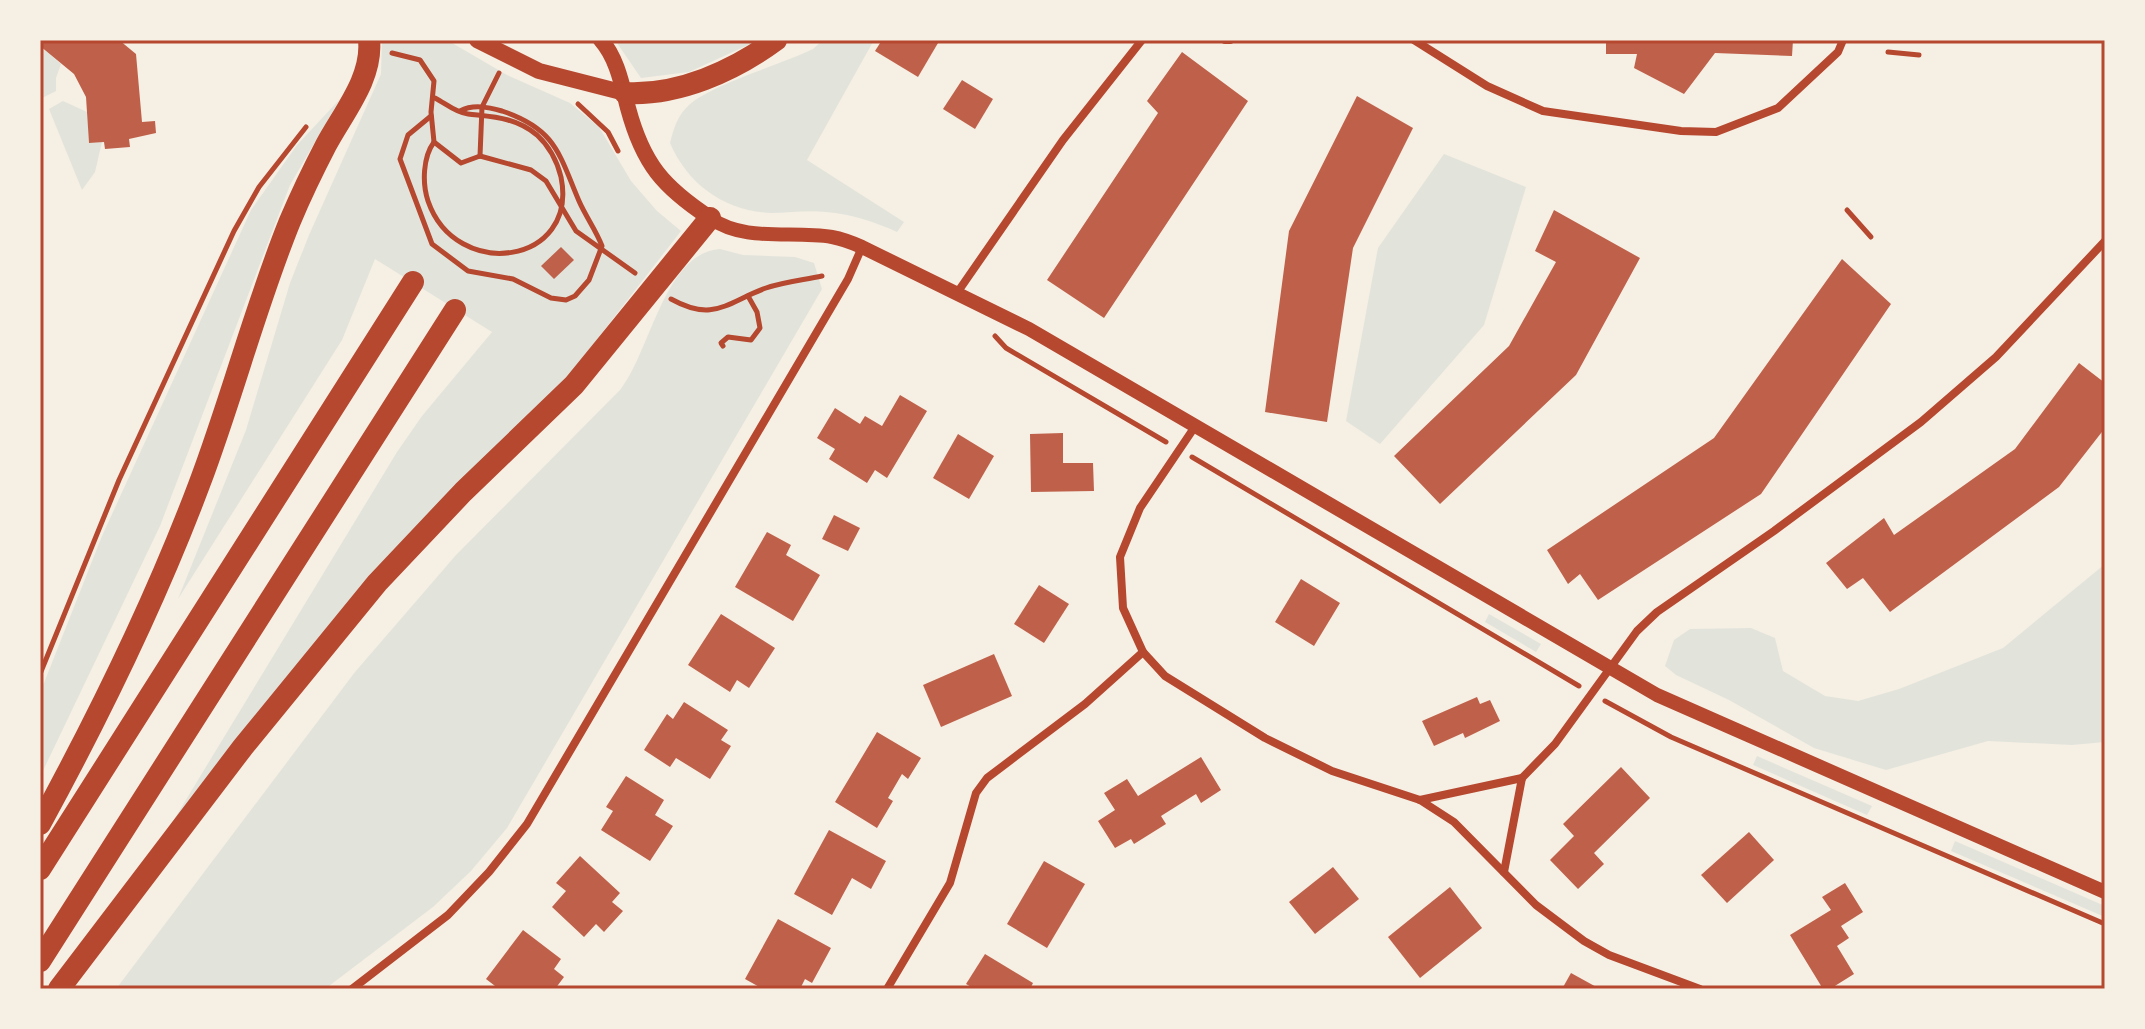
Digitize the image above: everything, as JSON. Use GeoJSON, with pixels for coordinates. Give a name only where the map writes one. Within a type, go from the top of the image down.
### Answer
{"type":"FeatureCollection","features":[{"type":"Feature","properties":{"kind":"highway"},"geometry":{"type":"LineString","coordinates":[[625,93],[660,92],[699,81],[776,40]]}},
{"type":"Feature","properties":{"kind":"highway"},"geometry":{"type":"LineString","coordinates":[[40,824],[111,689],[171,555],[212,449],[288,226],[322,152],[363,78],[369,53],[376,46]]}},
{"type":"Feature","properties":{"kind":"highway"},"geometry":{"type":"LineString","coordinates":[[59,989],[243,747],[377,583],[463,492],[574,385],[710,218]]}},
{"type":"Feature","properties":{"kind":"highway"},"geometry":{"type":"LineString","coordinates":[[40,869],[413,282]]}},
{"type":"Feature","properties":{"kind":"highway"},"geometry":{"type":"LineString","coordinates":[[40,961],[455,310]]}},
{"type":"Feature","properties":{"kind":"main road"},"geometry":{"type":"LineString","coordinates":[[477,40],[508,57],[553,75],[625,93]]}},
{"type":"Feature","properties":{"kind":"main road"},"geometry":{"type":"LineString","coordinates":[[601,40],[613,60],[634,129],[654,171],[672,191],[710,218]]}},
{"type":"Feature","properties":{"kind":"street"},"geometry":{"type":"LineString","coordinates":[[957,293],[1063,140],[1142,40]]}},
{"type":"Feature","properties":{"kind":"street"},"geometry":{"type":"LineString","coordinates":[[1414,40],[1487,86],[1543,111],[1681,131],[1716,132],[1778,108],[1838,52],[1843,40]]}},
{"type":"Feature","properties":{"kind":"street"},"geometry":{"type":"LineString","coordinates":[[710,218],[732,229],[754,234],[835,237],[862,247],[1029,329],[1657,695],[2105,892]]}},
{"type":"Feature","properties":{"kind":"street"},"geometry":{"type":"LineString","coordinates":[[1504,872],[1522,778],[1555,744],[1626,643],[1657,612],[1826,494],[1951,397],[1996,357],[2105,241]]}},
{"type":"Feature","properties":{"kind":"street"},"geometry":{"type":"LineString","coordinates":[[352,989],[448,915],[489,872],[527,824],[848,279],[862,247]]}},
{"type":"Feature","properties":{"kind":"street"},"geometry":{"type":"LineString","coordinates":[[1196,425],[1140,508],[1120,557],[1123,608],[1143,652],[1165,676],[1265,738],[1332,771],[1420,800],[1454,822],[1536,905],[1584,941],[1609,955],[1700,989]]}},
{"type":"Feature","properties":{"kind":"street"},"geometry":{"type":"LineString","coordinates":[[887,989],[950,883],[981,785],[1040,735],[1085,704],[1143,652]]}},
{"type":"Feature","properties":{"kind":"street"},"geometry":{"type":"LineString","coordinates":[[1420,800],[1522,778]]}},
{"type":"Feature","properties":{"kind":"path"},"geometry":{"type":"LineString","coordinates":[[376,46],[420,60],[434,81],[435,98],[431,116],[434,142],[425,175],[428,201],[447,233],[468,248],[497,254],[524,250],[548,234],[561,208],[560,173],[545,143],[516,122],[481,110]]}},
{"type":"Feature","properties":{"kind":"path"},"geometry":{"type":"LineString","coordinates":[[1888,52],[1919,55]]}},
{"type":"Feature","properties":{"kind":"path"},"geometry":{"type":"LineString","coordinates":[[480,156],[481,110],[508,57]]}},
{"type":"Feature","properties":{"kind":"path"},"geometry":{"type":"LineString","coordinates":[[431,116],[408,135],[400,159],[432,244],[446,258],[468,271],[513,279],[551,298],[566,300],[575,296],[589,280],[601,251],[597,233],[580,204],[554,143],[525,119],[481,110],[460,111],[435,98]]}},
{"type":"Feature","properties":{"kind":"path"},"geometry":{"type":"LineString","coordinates":[[572,99],[608,132],[621,156]]}},
{"type":"Feature","properties":{"kind":"path"},"geometry":{"type":"LineString","coordinates":[[40,674],[119,480],[234,231],[259,187],[313,119]]}},
{"type":"Feature","properties":{"kind":"path"},"geometry":{"type":"LineString","coordinates":[[434,142],[461,163],[480,156],[531,170],[546,181],[576,231],[641,278]]}},
{"type":"Feature","properties":{"kind":"path"},"geometry":{"type":"LineString","coordinates":[[1847,210],[1871,237]]}},
{"type":"Feature","properties":{"kind":"path"},"geometry":{"type":"LineString","coordinates":[[668,297],[701,311],[729,307],[773,286],[822,276]]}},
{"type":"Feature","properties":{"kind":"path"},"geometry":{"type":"LineString","coordinates":[[723,346],[721,343],[728,337],[751,340],[760,328],[757,312],[748,296]]}},
{"type":"Feature","properties":{"kind":"shaded area"},"geometry":{"type":"Polygon","coordinates":[[[382,40],[447,40],[507,75],[570,103],[599,127],[631,181],[657,211],[681,231],[567,378],[164,836],[397,452],[422,416],[492,332],[375,259],[342,340],[178,599],[246,430],[290,283],[381,74],[382,40]]]}},
{"type":"Feature","properties":{"kind":"shaded area"},"geometry":{"type":"Polygon","coordinates":[[[615,40],[759,40],[689,72],[641,78],[615,40]]]}},
{"type":"Feature","properties":{"kind":"shaded area"},"geometry":{"type":"Polygon","coordinates":[[[823,40],[874,40],[807,160],[904,222],[897,232],[863,219],[835,213],[771,213],[738,207],[710,193],[698,183],[670,143],[682,113],[699,97],[813,49],[823,40]]]}},
{"type":"Feature","properties":{"kind":"shaded area"},"geometry":{"type":"Polygon","coordinates":[[[40,46],[61,64],[56,91],[42,98],[40,46]]]}},
{"type":"Feature","properties":{"kind":"shaded area"},"geometry":{"type":"Polygon","coordinates":[[[340,99],[290,185],[160,526],[40,777],[40,693],[102,536],[251,210],[297,145],[340,99]]]}},
{"type":"Feature","properties":{"kind":"shaded area"},"geometry":{"type":"Polygon","coordinates":[[[63,101],[87,112],[89,143],[102,142],[95,172],[82,190],[49,109],[63,101]]]}},
{"type":"Feature","properties":{"kind":"shaded area"},"geometry":{"type":"Polygon","coordinates":[[[1444,154],[1526,187],[1484,325],[1380,444],[1346,421],[1378,248],[1444,154]]]}},
{"type":"Feature","properties":{"kind":"shaded area"},"geometry":{"type":"Polygon","coordinates":[[[720,249],[743,255],[795,257],[814,263],[822,289],[507,828],[471,871],[433,907],[325,989],[116,989],[355,672],[456,555],[620,390],[672,285],[685,267],[701,255],[720,249]]]}},
{"type":"Feature","properties":{"kind":"shaded area"},"geometry":{"type":"Polygon","coordinates":[[[2105,564],[2105,742],[2072,745],[1988,741],[1886,770],[1814,748],[1729,700],[1676,675],[1665,666],[1674,640],[1690,629],[1751,628],[1775,638],[1783,671],[1825,696],[1858,701],[1899,689],[2003,648],[2105,564]]]}},
{"type":"Feature","properties":{"kind":"shaded area"},"geometry":{"type":"Polygon","coordinates":[[[1489,614],[1541,644],[1536,652],[1485,622],[1489,614]]]}},
{"type":"Feature","properties":{"kind":"shaded area"},"geometry":{"type":"Polygon","coordinates":[[[1757,756],[1872,806],[1867,815],[1753,765],[1757,756]]]}},
{"type":"Feature","properties":{"kind":"shaded area"},"geometry":{"type":"Polygon","coordinates":[[[1955,841],[2105,906],[2105,917],[1951,851],[1955,841]]]}},
{"type":"Feature","properties":{"kind":"building"},"geometry":{"type":"Polygon","coordinates":[[[41,40],[119,40],[136,54],[142,122],[155,121],[156,133],[129,139],[130,147],[105,149],[104,142],[89,143],[86,97],[74,74],[40,46],[41,40]]]}},
{"type":"Feature","properties":{"kind":"building"},"geometry":{"type":"Polygon","coordinates":[[[882,40],[932,40],[938,43],[918,77],[875,51],[882,40]]]}},
{"type":"Feature","properties":{"kind":"building"},"geometry":{"type":"Polygon","coordinates":[[[1606,40],[1793,40],[1792,56],[1715,53],[1684,94],[1634,68],[1637,54],[1606,54],[1606,40]]]}},
{"type":"Feature","properties":{"kind":"building"},"geometry":{"type":"Polygon","coordinates":[[[1182,52],[1248,101],[1104,318],[1047,280],[1158,113],[1147,101],[1182,52]]]}},
{"type":"Feature","properties":{"kind":"building"},"geometry":{"type":"Polygon","coordinates":[[[962,80],[993,99],[975,129],[943,109],[962,80]]]}},
{"type":"Feature","properties":{"kind":"building"},"geometry":{"type":"Polygon","coordinates":[[[1357,96],[1413,128],[1353,248],[1327,422],[1265,412],[1289,231],[1357,96]]]}},
{"type":"Feature","properties":{"kind":"building"},"geometry":{"type":"Polygon","coordinates":[[[1554,210],[1640,258],[1576,375],[1440,504],[1394,456],[1509,346],[1556,262],[1535,251],[1554,210]]]}},
{"type":"Feature","properties":{"kind":"building"},"geometry":{"type":"Polygon","coordinates":[[[561,247],[574,260],[554,279],[541,266],[561,247]]]}},
{"type":"Feature","properties":{"kind":"building"},"geometry":{"type":"Polygon","coordinates":[[[1842,259],[1891,304],[1761,494],[1598,600],[1580,574],[1568,584],[1547,550],[1714,438],[1842,259]]]}},
{"type":"Feature","properties":{"kind":"building"},"geometry":{"type":"Polygon","coordinates":[[[2079,363],[2105,383],[2105,428],[2059,487],[1890,612],[1863,578],[1847,589],[1826,563],[1884,518],[1894,535],[2015,449],[2079,363]]]}},
{"type":"Feature","properties":{"kind":"building"},"geometry":{"type":"Polygon","coordinates":[[[900,395],[927,411],[887,478],[875,470],[867,483],[829,459],[835,449],[817,438],[835,408],[860,424],[865,416],[882,426],[900,395]]]}},
{"type":"Feature","properties":{"kind":"building"},"geometry":{"type":"Polygon","coordinates":[[[1063,433],[1063,463],[1093,463],[1094,491],[1031,492],[1030,434],[1063,433]]]}},
{"type":"Feature","properties":{"kind":"building"},"geometry":{"type":"Polygon","coordinates":[[[958,434],[994,456],[969,499],[933,478],[958,434]]]}},
{"type":"Feature","properties":{"kind":"building"},"geometry":{"type":"Polygon","coordinates":[[[834,515],[860,528],[848,551],[822,539],[834,515]]]}},
{"type":"Feature","properties":{"kind":"building"},"geometry":{"type":"Polygon","coordinates":[[[767,532],[791,545],[786,555],[820,575],[793,621],[735,587],[767,532]]]}},
{"type":"Feature","properties":{"kind":"building"},"geometry":{"type":"Polygon","coordinates":[[[1301,579],[1340,603],[1314,646],[1275,622],[1301,579]]]}},
{"type":"Feature","properties":{"kind":"building"},"geometry":{"type":"Polygon","coordinates":[[[1039,585],[1069,604],[1044,643],[1014,624],[1039,585]]]}},
{"type":"Feature","properties":{"kind":"building"},"geometry":{"type":"Polygon","coordinates":[[[721,614],[775,648],[749,688],[737,680],[730,692],[688,665],[721,614]]]}},
{"type":"Feature","properties":{"kind":"building"},"geometry":{"type":"Polygon","coordinates":[[[994,654],[1012,696],[941,727],[923,685],[994,654]]]}},
{"type":"Feature","properties":{"kind":"building"},"geometry":{"type":"Polygon","coordinates":[[[1477,697],[1480,704],[1490,700],[1500,721],[1465,738],[1463,733],[1434,746],[1422,721],[1477,697]]]}},
{"type":"Feature","properties":{"kind":"building"},"geometry":{"type":"Polygon","coordinates":[[[684,702],[728,730],[721,740],[731,746],[710,779],[676,758],[670,767],[644,750],[667,714],[673,719],[684,702]]]}},
{"type":"Feature","properties":{"kind":"building"},"geometry":{"type":"Polygon","coordinates":[[[877,732],[921,758],[908,779],[902,774],[888,798],[893,801],[877,828],[835,802],[877,732]]]}},
{"type":"Feature","properties":{"kind":"building"},"geometry":{"type":"Polygon","coordinates":[[[1201,757],[1221,790],[1201,803],[1196,794],[1161,816],[1166,824],[1134,844],[1131,839],[1115,848],[1098,821],[1115,810],[1104,793],[1127,779],[1138,796],[1201,757]]]}},
{"type":"Feature","properties":{"kind":"building"},"geometry":{"type":"Polygon","coordinates":[[[1621,767],[1650,798],[1594,853],[1604,864],[1578,889],[1550,860],[1574,836],[1563,824],[1621,767]]]}},
{"type":"Feature","properties":{"kind":"building"},"geometry":{"type":"Polygon","coordinates":[[[626,776],[664,800],[655,815],[673,826],[650,861],[601,830],[613,811],[606,807],[626,776]]]}},
{"type":"Feature","properties":{"kind":"building"},"geometry":{"type":"Polygon","coordinates":[[[829,830],[886,861],[871,889],[852,878],[832,915],[794,894],[829,830]]]}},
{"type":"Feature","properties":{"kind":"building"},"geometry":{"type":"Polygon","coordinates":[[[1749,832],[1774,860],[1727,903],[1701,875],[1749,832]]]}},
{"type":"Feature","properties":{"kind":"building"},"geometry":{"type":"Polygon","coordinates":[[[580,856],[620,893],[612,902],[623,911],[604,932],[596,924],[584,937],[552,907],[566,891],[556,883],[580,856]]]}},
{"type":"Feature","properties":{"kind":"building"},"geometry":{"type":"Polygon","coordinates":[[[1044,861],[1085,884],[1047,948],[1007,924],[1044,861]]]}},
{"type":"Feature","properties":{"kind":"building"},"geometry":{"type":"Polygon","coordinates":[[[1333,867],[1359,899],[1315,934],[1289,902],[1333,867]]]}},
{"type":"Feature","properties":{"kind":"building"},"geometry":{"type":"Polygon","coordinates":[[[1845,883],[1863,912],[1841,926],[1849,938],[1837,946],[1854,974],[1830,989],[1823,989],[1790,935],[1831,910],[1822,897],[1845,883]]]}},
{"type":"Feature","properties":{"kind":"building"},"geometry":{"type":"Polygon","coordinates":[[[1450,887],[1482,928],[1420,978],[1388,937],[1450,887]]]}},
{"type":"Feature","properties":{"kind":"building"},"geometry":{"type":"Polygon","coordinates":[[[778,919],[831,948],[812,983],[805,979],[800,989],[763,989],[745,979],[778,919]]]}},
{"type":"Feature","properties":{"kind":"building"},"geometry":{"type":"Polygon","coordinates":[[[523,930],[561,959],[554,969],[564,977],[555,989],[499,989],[486,979],[523,930]]]}},
{"type":"Feature","properties":{"kind":"building"},"geometry":{"type":"Polygon","coordinates":[[[985,954],[1033,983],[1030,989],[975,989],[966,984],[985,954]]]}},
{"type":"Feature","properties":{"kind":"building"},"geometry":{"type":"Polygon","coordinates":[[[1571,973],[1600,989],[1562,989],[1571,973]]]}}]}
